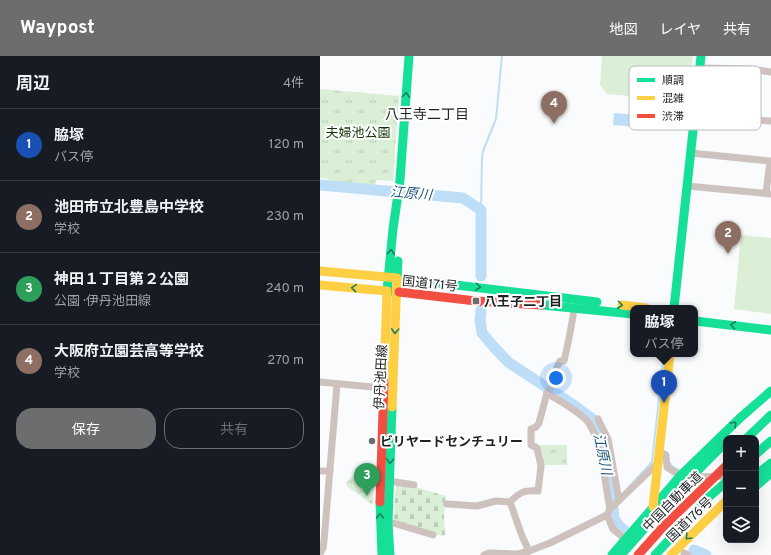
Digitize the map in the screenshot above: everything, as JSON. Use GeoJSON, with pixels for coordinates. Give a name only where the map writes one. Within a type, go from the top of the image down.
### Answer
{"type":"FeatureCollection","features":[{"type":"Feature","properties":{"kind":"main road","name":"国道171号"},"geometry":{"type":"LineString","coordinates":[[393,278],[393,229],[400,180],[409,56]]}},
{"type":"Feature","properties":{"kind":"main road","name":"国道171号"},"geometry":{"type":"LineString","coordinates":[[393,278],[407,184],[418,56]]}},
{"type":"Feature","properties":{"kind":"main road"},"geometry":{"type":"LineString","coordinates":[[699,66],[701,56]]}},
{"type":"Feature","properties":{"kind":"main road"},"geometry":{"type":"LineString","coordinates":[[674,305],[693,130]]}},
{"type":"Feature","properties":{"kind":"main road"},"geometry":{"type":"LineString","coordinates":[[320,271],[393,278]]}},
{"type":"Feature","properties":{"kind":"main road","name":"国道171号"},"geometry":{"type":"LineString","coordinates":[[393,278],[630,306]]}},
{"type":"Feature","properties":{"kind":"main road","name":"伊丹池田線"},"geometry":{"type":"LineString","coordinates":[[382,555],[380,510],[384,388],[393,278]]}},
{"type":"Feature","properties":{"kind":"main road"},"geometry":{"type":"LineString","coordinates":[[320,285],[392,291]]}},
{"type":"Feature","properties":{"kind":"main road","name":"国道171号"},"geometry":{"type":"LineString","coordinates":[[392,291],[476,301],[630,314]]}},
{"type":"Feature","properties":{"kind":"main road","name":"伊丹池田線"},"geometry":{"type":"LineString","coordinates":[[390,555],[388,523],[389,481],[396,313],[392,291]]}},
{"type":"Feature","properties":{"kind":"main road"},"geometry":{"type":"LineString","coordinates":[[396,313],[403,300],[416,294]]}},
{"type":"Feature","properties":{"kind":"main road"},"geometry":{"type":"LineString","coordinates":[[698,313],[771,321]]}},
{"type":"Feature","properties":{"kind":"main road"},"geometry":{"type":"LineString","coordinates":[[698,321],[771,330]]}},
{"type":"Feature","properties":{"kind":"main road"},"geometry":{"type":"LineString","coordinates":[[648,555],[670,357]]}},
{"type":"Feature","properties":{"kind":"main road"},"geometry":{"type":"LineString","coordinates":[[612,555],[681,475],[740,418],[771,391]]}},
{"type":"Feature","properties":{"kind":"main road"},"geometry":{"type":"LineString","coordinates":[[733,435],[771,401]]}},
{"type":"Feature","properties":{"kind":"main road"},"geometry":{"type":"LineString","coordinates":[[750,435],[771,415]]}},
{"type":"Feature","properties":{"kind":"main road"},"geometry":{"type":"LineString","coordinates":[[759,436],[771,426]]}},
{"type":"Feature","properties":{"kind":"main road"},"geometry":{"type":"LineString","coordinates":[[759,451],[771,441]]}},
{"type":"Feature","properties":{"kind":"main road","name":"国道176号"},"geometry":{"type":"LineString","coordinates":[[621,555],[681,487],[723,445]]}},
{"type":"Feature","properties":{"kind":"main road"},"geometry":{"type":"LineString","coordinates":[[759,460],[771,450]]}},
{"type":"Feature","properties":{"kind":"main road"},"geometry":{"type":"LineString","coordinates":[[663,527],[723,462]]}},
{"type":"Feature","properties":{"kind":"main road"},"geometry":{"type":"LineString","coordinates":[[759,473],[771,463]]}},
{"type":"Feature","properties":{"kind":"main road","name":"中国自動車道"},"geometry":{"type":"LineString","coordinates":[[638,555],[663,527],[723,469]]}},
{"type":"Feature","properties":{"kind":"main road"},"geometry":{"type":"LineString","coordinates":[[759,483],[771,473]]}},
{"type":"Feature","properties":{"kind":"main road","name":"中国自動車道"},"geometry":{"type":"LineString","coordinates":[[655,555],[723,485]]}},
{"type":"Feature","properties":{"kind":"main road"},"geometry":{"type":"LineString","coordinates":[[672,536],[723,492]]}},
{"type":"Feature","properties":{"kind":"main road","name":"国道176号"},"geometry":{"type":"LineString","coordinates":[[671,555],[723,504]]}},
{"type":"Feature","properties":{"kind":"main road"},"geometry":{"type":"LineString","coordinates":[[684,554],[702,533],[723,514]]}},
{"type":"Feature","properties":{"kind":"street"},"geometry":{"type":"LineString","coordinates":[[761,71],[771,72]]}},
{"type":"Feature","properties":{"kind":"street"},"geometry":{"type":"LineString","coordinates":[[761,121],[771,122]]}},
{"type":"Feature","properties":{"kind":"street"},"geometry":{"type":"LineString","coordinates":[[687,186],[769,193],[770,161],[691,153]]}},
{"type":"Feature","properties":{"kind":"street"},"geometry":{"type":"LineString","coordinates":[[510,502],[516,495],[526,490],[538,491],[541,466],[537,448],[531,445],[531,429],[536,427],[539,423],[547,393],[554,382],[557,367],[560,361],[564,361],[571,335],[574,308]]}},
{"type":"Feature","properties":{"kind":"street"},"geometry":{"type":"LineString","coordinates":[[320,382],[384,388]]}},
{"type":"Feature","properties":{"kind":"street"},"geometry":{"type":"LineString","coordinates":[[320,554],[324,541],[337,384]]}},
{"type":"Feature","properties":{"kind":"street"},"geometry":{"type":"LineString","coordinates":[[547,393],[579,413],[593,430],[598,447],[609,511],[614,529],[625,539]]}},
{"type":"Feature","properties":{"kind":"street"},"geometry":{"type":"LineString","coordinates":[[598,419],[608,439],[618,501]]}},
{"type":"Feature","properties":{"kind":"street"},"geometry":{"type":"LineString","coordinates":[[660,452],[666,456],[667,467],[676,473]]}},
{"type":"Feature","properties":{"kind":"street"},"geometry":{"type":"LineString","coordinates":[[484,555],[489,553],[518,554],[550,543],[609,511],[659,462]]}},
{"type":"Feature","properties":{"kind":"street"},"geometry":{"type":"LineString","coordinates":[[320,471],[330,471]]}},
{"type":"Feature","properties":{"kind":"street"},"geometry":{"type":"LineString","coordinates":[[696,477],[723,476]]}},
{"type":"Feature","properties":{"kind":"street"},"geometry":{"type":"LineString","coordinates":[[389,481],[414,485]]}},
{"type":"Feature","properties":{"kind":"street"},"geometry":{"type":"LineString","coordinates":[[320,496],[328,496]]}},
{"type":"Feature","properties":{"kind":"street"},"geometry":{"type":"LineString","coordinates":[[447,504],[476,506],[496,501],[510,502]]}},
{"type":"Feature","properties":{"kind":"street"},"geometry":{"type":"LineString","coordinates":[[510,502],[522,536],[529,550]]}},
{"type":"Feature","properties":{"kind":"street"},"geometry":{"type":"LineString","coordinates":[[388,523],[393,523],[433,535]]}},
{"type":"Feature","properties":{"kind":"green space"},"geometry":{"type":"Polygon","coordinates":[[[602,56],[693,56],[692,66],[629,66],[629,96],[607,94],[600,85],[602,56]]]}},
{"type":"Feature","properties":{"kind":"green space","name":"夫婦池公園"},"geometry":{"type":"Polygon","coordinates":[[[320,89],[399,96],[393,181],[376,180],[375,185],[328,181],[328,179],[320,178],[320,89]]]}},
{"type":"Feature","properties":{"kind":"green space"},"geometry":{"type":"Polygon","coordinates":[[[741,235],[771,238],[771,314],[734,309],[741,235]]]}},
{"type":"Feature","properties":{"kind":"green space"},"geometry":{"type":"Polygon","coordinates":[[[540,445],[567,445],[567,465],[543,465],[540,445]]]}},
{"type":"Feature","properties":{"kind":"green space"},"geometry":{"type":"Polygon","coordinates":[[[357,474],[365,476],[364,486],[374,486],[373,504],[347,486],[346,483],[357,474]]]}},
{"type":"Feature","properties":{"kind":"green space"},"geometry":{"type":"Polygon","coordinates":[[[397,485],[414,489],[415,487],[446,496],[444,515],[445,535],[442,536],[394,521],[395,493],[397,485]]]}},
{"type":"Feature","properties":{"kind":"water"},"geometry":{"type":"Polygon","coordinates":[[[614,113],[629,114],[629,126],[613,125],[614,113]]]}},
{"type":"Feature","properties":{"kind":"waterway"},"geometry":{"type":"LineString","coordinates":[[481,210],[482,158],[483,151],[496,119],[502,56]]}},
{"type":"Feature","properties":{"kind":"waterway","name":"江原川"},"geometry":{"type":"LineString","coordinates":[[320,185],[463,198],[481,210],[481,276]]}},
{"type":"Feature","properties":{"kind":"waterway","name":"江原川"},"geometry":{"type":"LineString","coordinates":[[481,310],[480,320],[482,333],[508,362],[595,421],[602,437],[614,518],[619,526],[625,531]]}},
{"type":"Feature","properties":{"kind":"waterway"},"geometry":{"type":"LineString","coordinates":[[627,489],[652,462],[664,357]]}},
{"type":"Feature","properties":{"kind":"waterway"},"geometry":{"type":"LineString","coordinates":[[669,462],[673,467],[679,470]]}},
{"type":"Feature","properties":{"kind":"waterway","name":"江原川"},"geometry":{"type":"LineString","coordinates":[[694,550],[706,555]]}},
{"type":"Feature","properties":{"kind":"traffic: fast"},"geometry":{"type":"LineString","coordinates":[[399,292],[387,291],[393,229],[400,180],[409,56]]}},
{"type":"Feature","properties":{"kind":"traffic: fast"},"geometry":{"type":"LineString","coordinates":[[700,66],[701,56]]}},
{"type":"Feature","properties":{"kind":"traffic: fast"},"geometry":{"type":"LineString","coordinates":[[674,305],[693,130]]}},
{"type":"Feature","properties":{"kind":"traffic: fast"},"geometry":{"type":"LineString","coordinates":[[398,261],[397,278],[597,302]]}},
{"type":"Feature","properties":{"kind":"traffic: fast"},"geometry":{"type":"LineString","coordinates":[[542,305],[630,314]]}},
{"type":"Feature","properties":{"kind":"traffic: fast"},"geometry":{"type":"LineString","coordinates":[[698,321],[771,330]]}},
{"type":"Feature","properties":{"kind":"traffic: fast"},"geometry":{"type":"LineString","coordinates":[[612,555],[681,475],[740,418],[771,391]]}},
{"type":"Feature","properties":{"kind":"traffic: fast"},"geometry":{"type":"LineString","coordinates":[[390,555],[388,523],[392,407]]}},
{"type":"Feature","properties":{"kind":"traffic: fast"},"geometry":{"type":"LineString","coordinates":[[750,435],[771,415]]}},
{"type":"Feature","properties":{"kind":"traffic: fast"},"geometry":{"type":"LineString","coordinates":[[759,451],[771,441]]}},
{"type":"Feature","properties":{"kind":"traffic: fast"},"geometry":{"type":"LineString","coordinates":[[621,555],[681,487],[723,445]]}},
{"type":"Feature","properties":{"kind":"traffic: fast"},"geometry":{"type":"LineString","coordinates":[[759,473],[771,463]]}},
{"type":"Feature","properties":{"kind":"traffic: fast"},"geometry":{"type":"LineString","coordinates":[[759,483],[771,473]]}},
{"type":"Feature","properties":{"kind":"traffic: fast"},"geometry":{"type":"LineString","coordinates":[[655,555],[709,497],[723,485]]}},
{"type":"Feature","properties":{"kind":"traffic: fast"},"geometry":{"type":"LineString","coordinates":[[380,502],[382,555]]}},
{"type":"Feature","properties":{"kind":"traffic: slow"},"geometry":{"type":"LineString","coordinates":[[320,271],[397,278],[392,407]]}},
{"type":"Feature","properties":{"kind":"traffic: slow"},"geometry":{"type":"LineString","coordinates":[[320,285],[387,291],[384,382]]}},
{"type":"Feature","properties":{"kind":"traffic: slow"},"geometry":{"type":"LineString","coordinates":[[622,305],[630,306]]}},
{"type":"Feature","properties":{"kind":"traffic: slow"},"geometry":{"type":"LineString","coordinates":[[653,507],[670,357]]}},
{"type":"Feature","properties":{"kind":"traffic: slow"},"geometry":{"type":"LineString","coordinates":[[671,555],[723,504]]}},
{"type":"Feature","properties":{"kind":"traffic: jam"},"geometry":{"type":"LineString","coordinates":[[399,292],[476,301],[542,305]]}},
{"type":"Feature","properties":{"kind":"traffic: jam"},"geometry":{"type":"LineString","coordinates":[[380,502],[384,382]]}},
{"type":"Feature","properties":{"kind":"traffic: jam"},"geometry":{"type":"LineString","coordinates":[[638,555],[663,527],[723,469]]}},
{"type":"Feature","properties":{"kind":"place","name":"大阪府立園芸高等学校"},"geometry":{"type":"Point","coordinates":[554,124]}},
{"type":"Feature","properties":{"kind":"place","name":"池田市立北豊島中学校"},"geometry":{"type":"Point","coordinates":[728,254]}},
{"type":"Feature","properties":{"kind":"place","name":"八王子二丁目"},"geometry":{"type":"Point","coordinates":[476,301]}},
{"type":"Feature","properties":{"kind":"place","name":"脇塚"},"geometry":{"type":"Point","coordinates":[664,403]}},
{"type":"Feature","properties":{"kind":"place","name":"ビリヤードセンチュリー"},"geometry":{"type":"Point","coordinates":[372,441]}},
{"type":"Feature","properties":{"kind":"place","name":"神田１丁目第２公園"},"geometry":{"type":"Point","coordinates":[367,496]}},
{"type":"Feature","properties":{"kind":"district","name":"八王寺二丁目"},"geometry":{"type":"Point","coordinates":[427,114]}}]}
